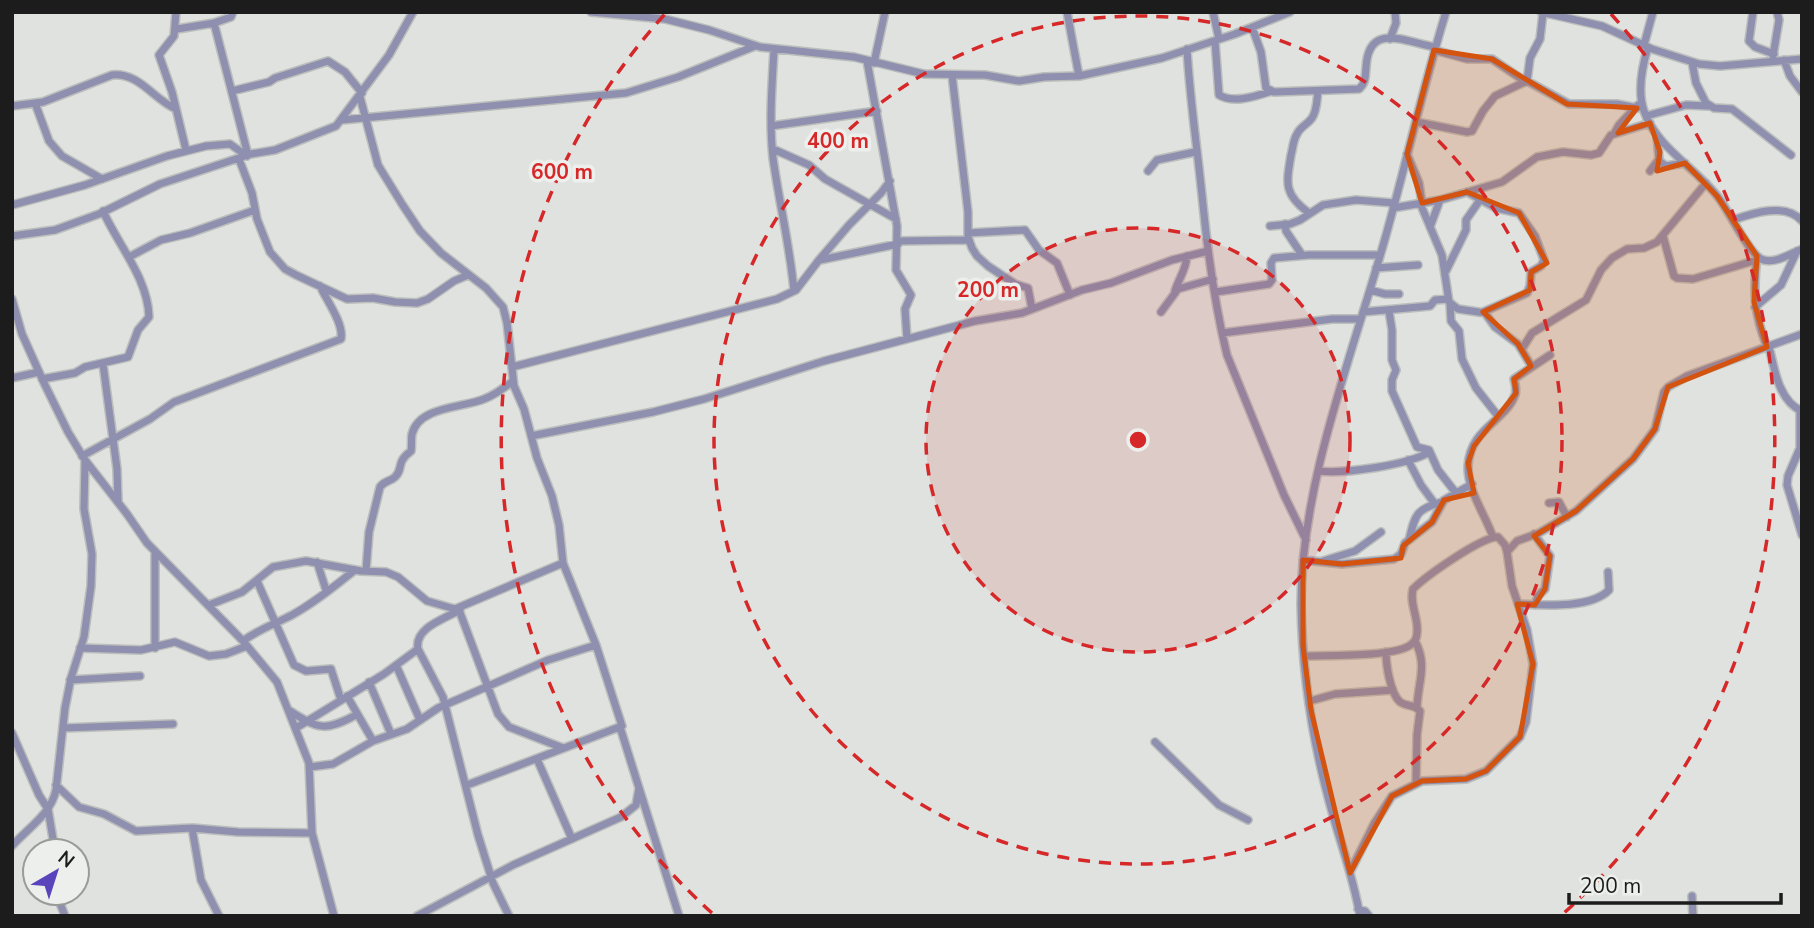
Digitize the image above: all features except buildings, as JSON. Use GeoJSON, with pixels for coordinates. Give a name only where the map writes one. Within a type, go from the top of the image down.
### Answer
{"type":"FeatureCollection","features":[{"type":"Feature","properties":{"kind":"street"},"geometry":{"type":"LineString","coordinates":[[176,12],[177,29],[159,55],[186,150]]}},
{"type":"Feature","properties":{"kind":"street"},"geometry":{"type":"LineString","coordinates":[[177,29],[231,18],[233,12]]}},
{"type":"Feature","properties":{"kind":"street"},"geometry":{"type":"LineString","coordinates":[[12,236],[55,230],[160,184],[321,134],[342,120],[361,95],[389,55],[413,12]]}},
{"type":"Feature","properties":{"kind":"street"},"geometry":{"type":"LineString","coordinates":[[591,12],[665,19],[774,50],[831,54],[924,74],[985,75],[1020,81],[1079,76],[1162,58],[1290,12]]}},
{"type":"Feature","properties":{"kind":"street"},"geometry":{"type":"LineString","coordinates":[[885,12],[871,62],[896,219],[896,270],[911,295],[905,309],[907,339]]}},
{"type":"Feature","properties":{"kind":"street"},"geometry":{"type":"LineString","coordinates":[[1067,12],[1079,76]]}},
{"type":"Feature","properties":{"kind":"street"},"geometry":{"type":"LineString","coordinates":[[1213,12],[1219,95],[1229,99],[1254,97],[1272,91]]}},
{"type":"Feature","properties":{"kind":"street"},"geometry":{"type":"LineString","coordinates":[[1390,39],[1396,23],[1395,12]]}},
{"type":"Feature","properties":{"kind":"street"},"geometry":{"type":"LineString","coordinates":[[1369,916],[1359,912],[1327,793],[1304,656],[1301,605],[1303,561],[1318,471],[1446,12]]}},
{"type":"Feature","properties":{"kind":"street"},"geometry":{"type":"LineString","coordinates":[[1653,12],[1641,78],[1648,119],[1656,131],[1706,183],[1757,258],[1755,307],[1758,325],[1781,388],[1788,402],[1801,411],[1800,448],[1787,485],[1802,535]]}},
{"type":"Feature","properties":{"kind":"street"},"geometry":{"type":"LineString","coordinates":[[1753,12],[1749,41],[1755,47],[1784,60],[1802,59]]}},
{"type":"Feature","properties":{"kind":"street"},"geometry":{"type":"LineString","coordinates":[[1773,57],[1779,20],[1777,12]]}},
{"type":"Feature","properties":{"kind":"street"},"geometry":{"type":"LineString","coordinates":[[1527,82],[1530,58],[1542,32],[1542,13],[1602,26],[1646,46],[1692,62],[1720,66],[1773,57]]}},
{"type":"Feature","properties":{"kind":"street"},"geometry":{"type":"LineString","coordinates":[[214,23],[232,91],[255,209],[275,260],[285,269],[347,299],[373,298],[416,303],[428,299],[468,275]]}},
{"type":"Feature","properties":{"kind":"street"},"geometry":{"type":"LineString","coordinates":[[1252,27],[1261,52],[1266,88],[1272,91],[1286,93],[1359,89],[1363,86],[1370,45],[1380,40],[1397,38],[1467,59],[1492,59],[1527,82],[1569,104],[1617,104],[1637,108]]}},
{"type":"Feature","properties":{"kind":"street"},"geometry":{"type":"LineString","coordinates":[[342,120],[626,93],[678,77],[755,46]]}},
{"type":"Feature","properties":{"kind":"street"},"geometry":{"type":"LineString","coordinates":[[774,50],[771,126],[794,291]]}},
{"type":"Feature","properties":{"kind":"street"},"geometry":{"type":"LineString","coordinates":[[1187,50],[1195,152],[1222,334],[1231,364],[1284,495],[1306,541]]}},
{"type":"Feature","properties":{"kind":"street"},"geometry":{"type":"LineString","coordinates":[[1784,60],[1790,76],[1802,92]]}},
{"type":"Feature","properties":{"kind":"street"},"geometry":{"type":"LineString","coordinates":[[232,91],[269,82],[328,61],[337,65],[361,95],[378,165],[402,204],[440,253],[486,288],[503,307],[508,323],[513,381],[552,496],[559,524],[563,563],[596,645],[679,916]]}},
{"type":"Feature","properties":{"kind":"street"},"geometry":{"type":"LineString","coordinates":[[1692,62],[1696,83],[1708,106]]}},
{"type":"Feature","properties":{"kind":"street"},"geometry":{"type":"LineString","coordinates":[[12,106],[49,100],[112,75],[121,74],[133,79],[176,109]]}},
{"type":"Feature","properties":{"kind":"street"},"geometry":{"type":"LineString","coordinates":[[951,75],[969,237],[977,256],[1015,284],[1027,288],[1032,309]]}},
{"type":"Feature","properties":{"kind":"street"},"geometry":{"type":"LineString","coordinates":[[1417,122],[1457,131],[1472,131],[1495,96],[1527,82]]}},
{"type":"Feature","properties":{"kind":"street"},"geometry":{"type":"LineString","coordinates":[[1309,213],[1296,203],[1291,195],[1288,176],[1295,139],[1298,131],[1312,119],[1318,91]]}},
{"type":"Feature","properties":{"kind":"street"},"geometry":{"type":"LineString","coordinates":[[1614,134],[1643,100]]}},
{"type":"Feature","properties":{"kind":"street"},"geometry":{"type":"LineString","coordinates":[[35,103],[49,141],[62,156],[102,179]]}},
{"type":"Feature","properties":{"kind":"street"},"geometry":{"type":"LineString","coordinates":[[1270,226],[1300,220],[1322,205],[1356,200],[1394,206],[1421,203],[1503,182],[1537,157],[1563,152],[1591,155],[1600,153],[1608,138],[1614,134],[1686,105],[1732,109],[1791,155]]}},
{"type":"Feature","properties":{"kind":"street"},"geometry":{"type":"LineString","coordinates":[[771,126],[877,111]]}},
{"type":"Feature","properties":{"kind":"street"},"geometry":{"type":"LineString","coordinates":[[1650,171],[1660,152],[1656,131]]}},
{"type":"Feature","properties":{"kind":"street"},"geometry":{"type":"LineString","coordinates":[[12,205],[102,179],[186,150],[226,144],[236,147],[245,156]]}},
{"type":"Feature","properties":{"kind":"street"},"geometry":{"type":"LineString","coordinates":[[773,149],[809,165],[825,179],[896,219]]}},
{"type":"Feature","properties":{"kind":"street"},"geometry":{"type":"LineString","coordinates":[[1148,171],[1157,160],[1195,152]]}},
{"type":"Feature","properties":{"kind":"street"},"geometry":{"type":"LineString","coordinates":[[1408,154],[1419,183],[1421,203],[1446,272],[1451,321],[1459,331],[1462,359],[1476,388],[1499,416]]}},
{"type":"Feature","properties":{"kind":"street"},"geometry":{"type":"LineString","coordinates":[[1658,160],[1666,166],[1685,163]]}},
{"type":"Feature","properties":{"kind":"street"},"geometry":{"type":"LineString","coordinates":[[512,367],[777,299],[794,291],[890,181]]}},
{"type":"Feature","properties":{"kind":"street"},"geometry":{"type":"LineString","coordinates":[[1522,349],[1532,333],[1586,300],[1601,270],[1612,258],[1627,248],[1651,246],[1663,236],[1706,183]]}},
{"type":"Feature","properties":{"kind":"street"},"geometry":{"type":"LineString","coordinates":[[1222,334],[1430,306],[1435,299],[1449,302],[1458,309],[1483,312],[1527,293],[1531,272],[1541,266],[1544,260],[1535,236],[1518,213],[1496,208],[1467,192]]}},
{"type":"Feature","properties":{"kind":"street"},"geometry":{"type":"LineString","coordinates":[[1430,228],[1440,200]]}},
{"type":"Feature","properties":{"kind":"street"},"geometry":{"type":"LineString","coordinates":[[1446,272],[1466,230],[1466,220],[1480,200]]}},
{"type":"Feature","properties":{"kind":"street"},"geometry":{"type":"LineString","coordinates":[[129,257],[161,240],[190,233],[255,209]]}},
{"type":"Feature","properties":{"kind":"street"},"geometry":{"type":"LineString","coordinates":[[1733,220],[1774,210],[1794,213],[1802,221]]}},
{"type":"Feature","properties":{"kind":"street"},"geometry":{"type":"LineString","coordinates":[[12,378],[79,372],[90,365],[103,364],[130,355],[138,330],[149,317],[144,294],[129,257],[103,211]]}},
{"type":"Feature","properties":{"kind":"street"},"geometry":{"type":"LineString","coordinates":[[1285,224],[1286,231],[1301,255]]}},
{"type":"Feature","properties":{"kind":"street"},"geometry":{"type":"LineString","coordinates":[[819,260],[898,242],[969,237],[1018,229],[1024,230],[1039,250],[1057,263],[1070,295]]}},
{"type":"Feature","properties":{"kind":"street"},"geometry":{"type":"LineString","coordinates":[[1663,236],[1674,276],[1677,278],[1693,279],[1757,258],[1771,261],[1799,250]]}},
{"type":"Feature","properties":{"kind":"street"},"geometry":{"type":"LineString","coordinates":[[1755,307],[1781,285],[1799,250]]}},
{"type":"Feature","properties":{"kind":"street"},"geometry":{"type":"LineString","coordinates":[[531,436],[704,399],[824,360],[1032,309],[1208,251]]}},
{"type":"Feature","properties":{"kind":"street"},"geometry":{"type":"LineString","coordinates":[[1216,292],[1269,284],[1272,281],[1273,259],[1301,255],[1380,255]]}},
{"type":"Feature","properties":{"kind":"street"},"geometry":{"type":"LineString","coordinates":[[1161,312],[1185,271],[1187,256]]}},
{"type":"Feature","properties":{"kind":"street"},"geometry":{"type":"LineString","coordinates":[[1376,268],[1418,265]]}},
{"type":"Feature","properties":{"kind":"street"},"geometry":{"type":"LineString","coordinates":[[1175,292],[1185,286],[1213,279]]}},
{"type":"Feature","properties":{"kind":"street"},"geometry":{"type":"LineString","coordinates":[[84,458],[174,402],[341,339],[343,335],[340,327],[320,286]]}},
{"type":"Feature","properties":{"kind":"street"},"geometry":{"type":"LineString","coordinates":[[1370,290],[1385,295],[1399,295]]}},
{"type":"Feature","properties":{"kind":"street"},"geometry":{"type":"LineString","coordinates":[[12,299],[22,334],[68,432],[84,458],[155,551],[220,615],[277,682],[310,767],[312,832],[334,916]]}},
{"type":"Feature","properties":{"kind":"street"},"geometry":{"type":"LineString","coordinates":[[1390,311],[1392,360],[1396,370],[1392,391],[1417,446],[1430,452],[1453,494]]}},
{"type":"Feature","properties":{"kind":"street"},"geometry":{"type":"LineString","coordinates":[[1483,312],[1495,327],[1518,344],[1532,367]]}},
{"type":"Feature","properties":{"kind":"street"},"geometry":{"type":"LineString","coordinates":[[1507,552],[1517,541],[1567,517],[1608,482],[1645,444],[1655,429],[1664,392],[1668,387],[1687,376],[1802,334]]}},
{"type":"Feature","properties":{"kind":"street"},"geometry":{"type":"LineString","coordinates":[[1493,537],[1476,496],[1468,463],[1484,428],[1499,416],[1515,395],[1514,379],[1550,355]]}},
{"type":"Feature","properties":{"kind":"street"},"geometry":{"type":"LineString","coordinates":[[103,364],[117,469],[118,501]]}},
{"type":"Feature","properties":{"kind":"street"},"geometry":{"type":"LineString","coordinates":[[366,571],[369,532],[380,487],[383,482],[393,479],[399,473],[401,460],[411,451],[415,428],[439,410],[484,399],[513,381]]}},
{"type":"Feature","properties":{"kind":"street"},"geometry":{"type":"LineString","coordinates":[[1318,471],[1340,472],[1374,468],[1430,452]]}},
{"type":"Feature","properties":{"kind":"street"},"geometry":{"type":"LineString","coordinates":[[12,846],[48,809],[54,800],[57,785],[71,680],[89,602],[92,554],[84,509],[84,458]]}},
{"type":"Feature","properties":{"kind":"street"},"geometry":{"type":"LineString","coordinates":[[1303,561],[1342,564],[1394,559],[1399,556],[1403,546],[1432,522],[1440,510],[1438,503],[1421,485],[1408,460]]}},
{"type":"Feature","properties":{"kind":"street"},"geometry":{"type":"LineString","coordinates":[[1409,541],[1414,518],[1424,509],[1472,484]]}},
{"type":"Feature","properties":{"kind":"street"},"geometry":{"type":"LineString","coordinates":[[1453,494],[1476,496]]}},
{"type":"Feature","properties":{"kind":"street"},"geometry":{"type":"LineString","coordinates":[[1549,503],[1559,502],[1567,517]]}},
{"type":"Feature","properties":{"kind":"street"},"geometry":{"type":"LineString","coordinates":[[1319,563],[1355,551],[1381,532]]}},
{"type":"Feature","properties":{"kind":"street"},"geometry":{"type":"LineString","coordinates":[[1534,534],[1550,556],[1545,589],[1538,596],[1535,605]]}},
{"type":"Feature","properties":{"kind":"street"},"geometry":{"type":"LineString","coordinates":[[1304,656],[1386,652],[1403,648],[1415,641],[1418,631],[1413,589],[1448,563],[1493,537],[1502,540],[1507,552],[1512,586],[1527,630],[1533,664],[1526,722],[1520,737],[1486,771],[1466,779],[1422,781],[1392,796],[1383,808],[1350,873]]}},
{"type":"Feature","properties":{"kind":"street"},"geometry":{"type":"LineString","coordinates":[[155,551],[155,648]]}},
{"type":"Feature","properties":{"kind":"street"},"geometry":{"type":"LineString","coordinates":[[209,605],[242,592],[278,565],[317,562],[393,574],[427,601],[451,609],[461,609]]}},
{"type":"Feature","properties":{"kind":"street"},"geometry":{"type":"LineString","coordinates":[[317,562],[326,590]]}},
{"type":"Feature","properties":{"kind":"street"},"geometry":{"type":"LineString","coordinates":[[509,916],[491,878],[439,688],[418,649],[417,639],[419,634],[461,609],[563,563]]}},
{"type":"Feature","properties":{"kind":"street"},"geometry":{"type":"LineString","coordinates":[[80,648],[141,650],[180,643],[209,656],[226,654],[274,622],[292,615],[355,570]]}},
{"type":"Feature","properties":{"kind":"street"},"geometry":{"type":"LineString","coordinates":[[1517,604],[1563,605],[1605,594],[1611,586],[1608,572]]}},
{"type":"Feature","properties":{"kind":"street"},"geometry":{"type":"LineString","coordinates":[[257,581],[296,667],[306,671],[328,668],[332,670],[344,698],[373,741]]}},
{"type":"Feature","properties":{"kind":"street"},"geometry":{"type":"LineString","coordinates":[[220,615],[226,600]]}},
{"type":"Feature","properties":{"kind":"street"},"geometry":{"type":"LineString","coordinates":[[461,609],[498,714],[509,727],[563,748]]}},
{"type":"Feature","properties":{"kind":"street"},"geometry":{"type":"LineString","coordinates":[[1415,641],[1422,654],[1423,664],[1417,707],[1420,715],[1416,783]]}},
{"type":"Feature","properties":{"kind":"street"},"geometry":{"type":"LineString","coordinates":[[310,767],[333,764],[373,741],[407,729],[444,705],[548,660],[596,645]]}},
{"type":"Feature","properties":{"kind":"street"},"geometry":{"type":"LineString","coordinates":[[296,728],[418,649]]}},
{"type":"Feature","properties":{"kind":"street"},"geometry":{"type":"LineString","coordinates":[[1386,652],[1386,665],[1397,698],[1402,704],[1417,707]]}},
{"type":"Feature","properties":{"kind":"street"},"geometry":{"type":"LineString","coordinates":[[396,665],[420,720]]}},
{"type":"Feature","properties":{"kind":"street"},"geometry":{"type":"LineString","coordinates":[[71,680],[140,676]]}},
{"type":"Feature","properties":{"kind":"street"},"geometry":{"type":"LineString","coordinates":[[369,682],[390,734]]}},
{"type":"Feature","properties":{"kind":"street"},"geometry":{"type":"LineString","coordinates":[[357,690],[373,692]]}},
{"type":"Feature","properties":{"kind":"street"},"geometry":{"type":"LineString","coordinates":[[1310,701],[1335,694],[1394,690]]}},
{"type":"Feature","properties":{"kind":"street"},"geometry":{"type":"LineString","coordinates":[[290,710],[307,722],[326,728],[336,726],[356,715]]}},
{"type":"Feature","properties":{"kind":"street"},"geometry":{"type":"LineString","coordinates":[[63,728],[173,724]]}},
{"type":"Feature","properties":{"kind":"street"},"geometry":{"type":"LineString","coordinates":[[467,785],[620,727]]}},
{"type":"Feature","properties":{"kind":"street"},"geometry":{"type":"LineString","coordinates":[[12,733],[38,794],[48,809],[53,837]]}},
{"type":"Feature","properties":{"kind":"street"},"geometry":{"type":"LineString","coordinates":[[1155,742],[1219,805],[1248,820]]}},
{"type":"Feature","properties":{"kind":"street"},"geometry":{"type":"LineString","coordinates":[[537,759],[572,839]]}},
{"type":"Feature","properties":{"kind":"street"},"geometry":{"type":"LineString","coordinates":[[57,785],[79,807],[104,814],[130,829],[312,832]]}},
{"type":"Feature","properties":{"kind":"street"},"geometry":{"type":"LineString","coordinates":[[417,916],[513,865],[630,811],[636,805],[639,788]]}},
{"type":"Feature","properties":{"kind":"street"},"geometry":{"type":"LineString","coordinates":[[192,828],[201,880],[219,916]]}},
{"type":"Feature","properties":{"kind":"street"},"geometry":{"type":"LineString","coordinates":[[1692,896],[1693,916]]}},
{"type":"Feature","properties":{"kind":"highlighted area"},"geometry":{"type":"Polygon","coordinates":[[[1434,50],[1492,59],[1567,104],[1637,108],[1618,133],[1650,123],[1660,152],[1657,171],[1685,163],[1717,196],[1757,256],[1754,302],[1767,347],[1668,387],[1655,429],[1633,459],[1576,511],[1534,536],[1550,556],[1545,589],[1535,605],[1517,604],[1533,664],[1520,737],[1486,771],[1466,779],[1422,781],[1392,796],[1350,873],[1311,710],[1303,646],[1303,560],[1342,564],[1401,558],[1403,546],[1432,522],[1444,500],[1474,493],[1468,463],[1474,446],[1516,393],[1514,379],[1531,366],[1518,344],[1483,312],[1530,290],[1531,272],[1547,263],[1519,213],[1467,192],[1422,203],[1407,154],[1434,50]]]}}]}
